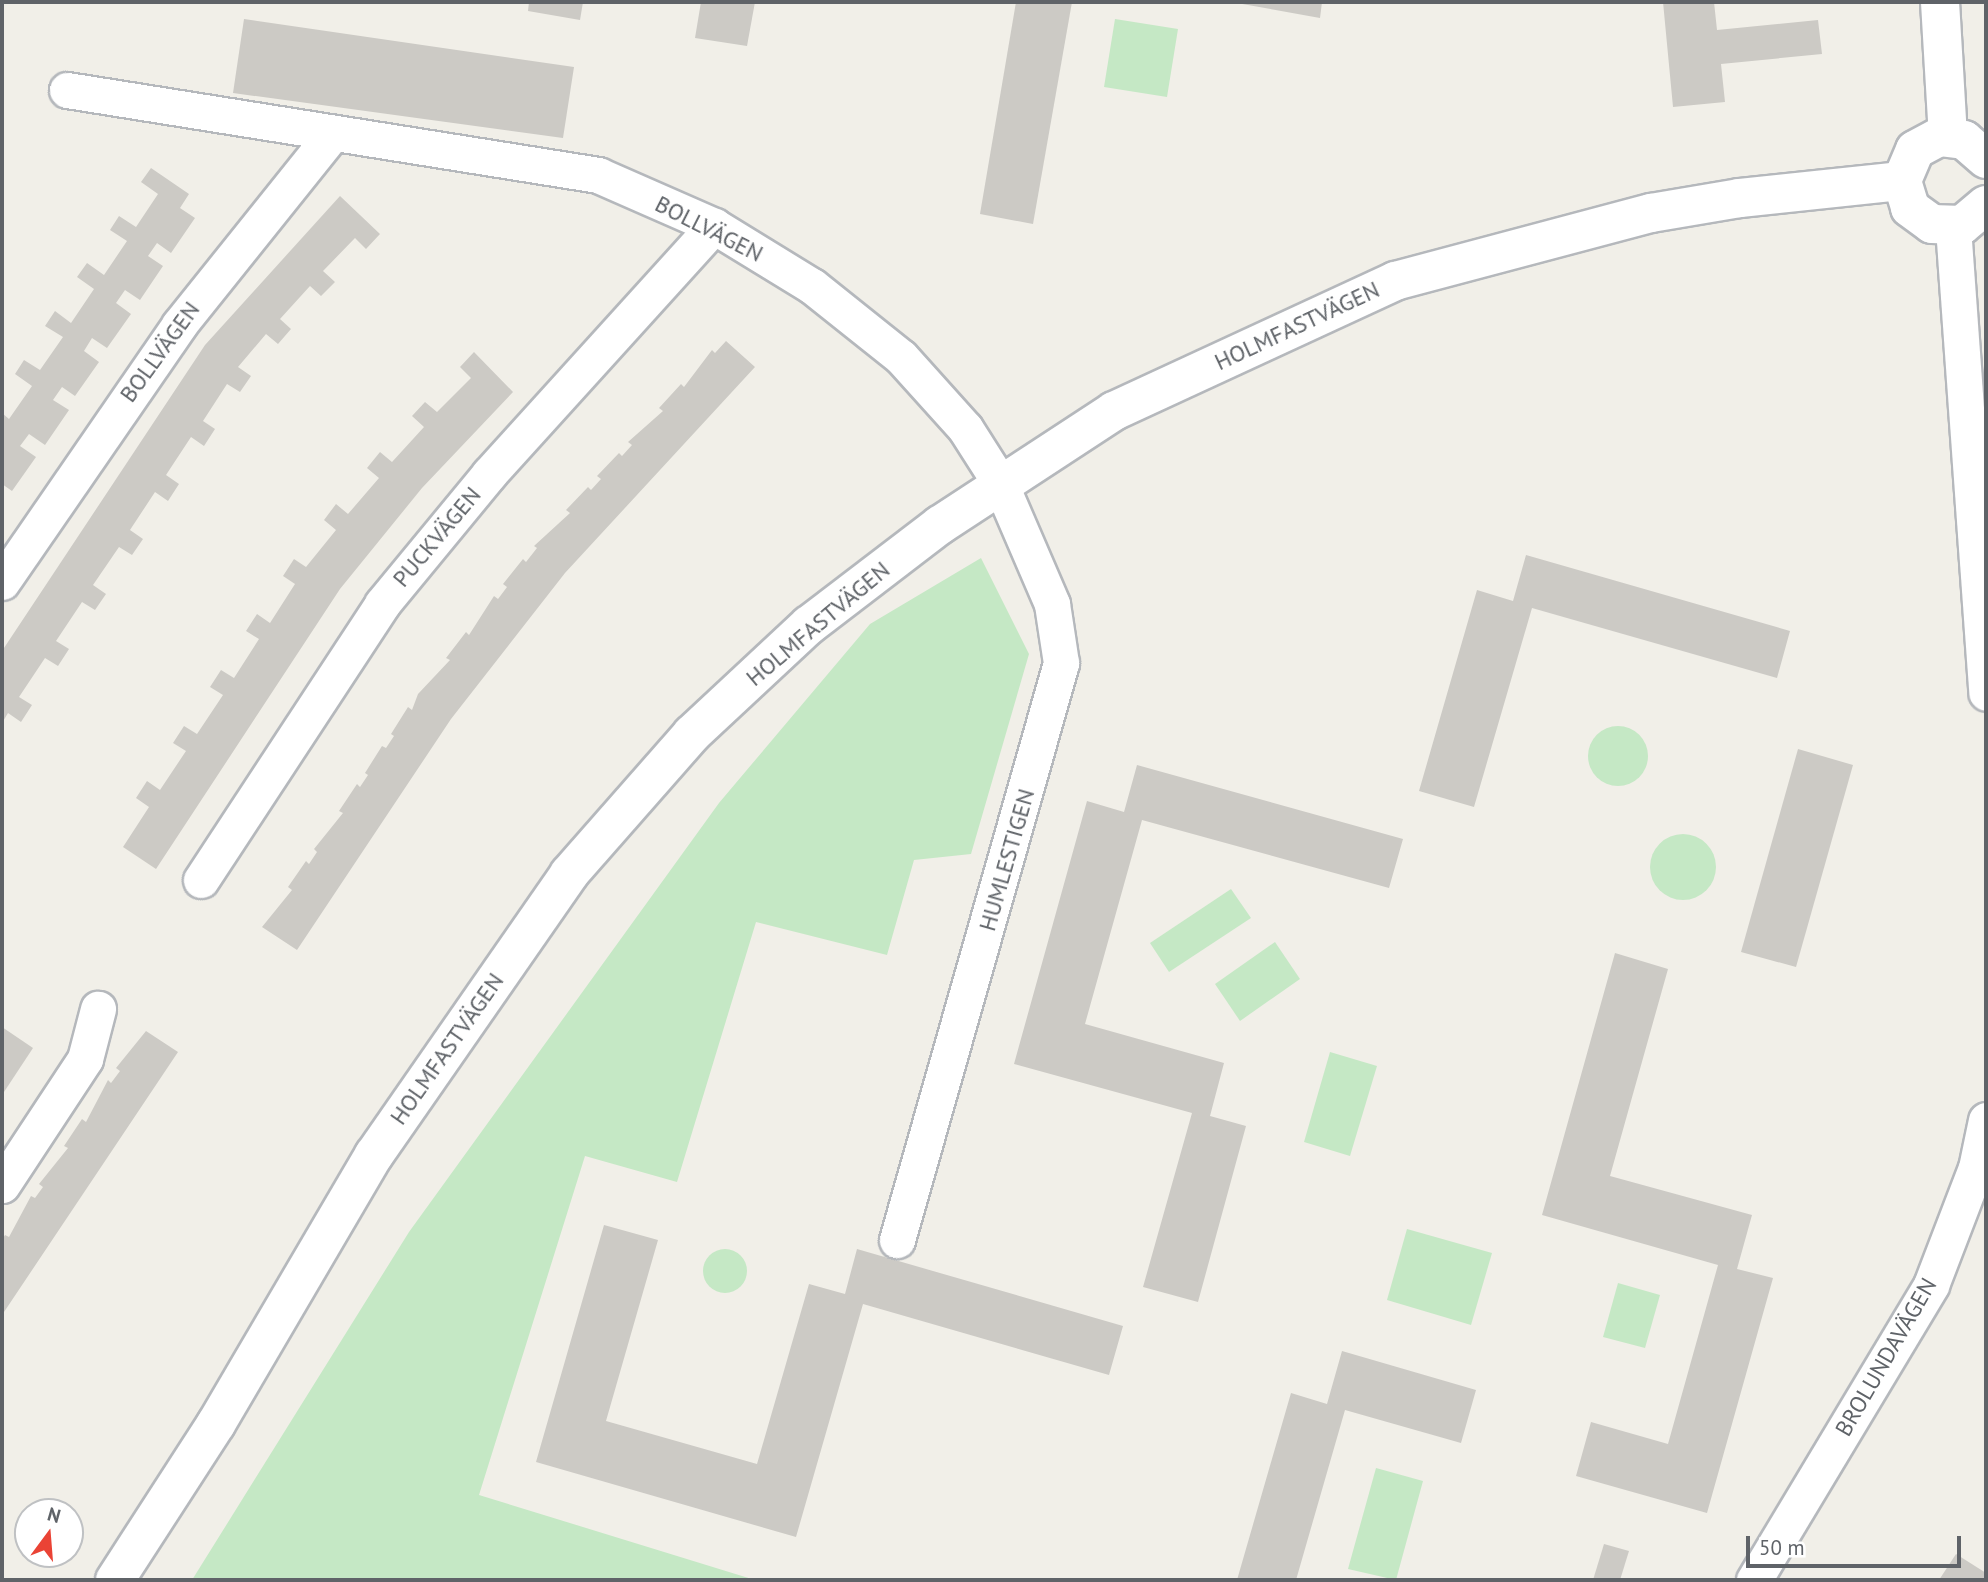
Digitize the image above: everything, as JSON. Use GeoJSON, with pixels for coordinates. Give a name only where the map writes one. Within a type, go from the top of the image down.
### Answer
{"type":"FeatureCollection","features":[{"type":"Feature","properties":{"kind":"street"},"geometry":{"type":"LineString","coordinates":[[1940,2],[1948,136]]}},
{"type":"Feature","properties":{"kind":"street","name":"BOLLVÄGEN"},"geometry":{"type":"LineString","coordinates":[[67,90],[598,175],[714,226],[812,286],[901,357],[965,428],[1000,482]]}},
{"type":"Feature","properties":{"kind":"street","name":"BOLLVÄGEN"},"geometry":{"type":"LineString","coordinates":[[2,582],[179,325],[333,133]]}},
{"type":"Feature","properties":{"kind":"street"},"geometry":{"type":"LineString","coordinates":[[1986,159],[1972,144],[1948,136],[1914,150],[1902,181],[1906,200],[1917,215],[1932,224],[1953,227],[1971,220],[1986,205]]}},
{"type":"Feature","properties":{"kind":"street","name":"HOLMFASTVÄGEN"},"geometry":{"type":"LineString","coordinates":[[115,1580],[216,1424],[374,1155],[569,874],[692,734],[809,625],[1000,482],[1114,411],[1395,281],[1651,213],[1740,198],[1902,181]]}},
{"type":"Feature","properties":{"kind":"street","name":"PUCKVÄGEN"},"geometry":{"type":"LineString","coordinates":[[201,880],[382,604],[489,474],[714,226]]}},
{"type":"Feature","properties":{"kind":"street"},"geometry":{"type":"LineString","coordinates":[[1953,227],[1986,693]]}},
{"type":"Feature","properties":{"kind":"street","name":"HUMLESTIGEN"},"geometry":{"type":"LineString","coordinates":[[897,1240],[1061,663],[1052,604],[1000,482]]}},
{"type":"Feature","properties":{"kind":"street"},"geometry":{"type":"LineString","coordinates":[[2,1185],[85,1059],[98,1009]]}},
{"type":"Feature","properties":{"kind":"street","name":"BROLUNDAVÄGEN"},"geometry":{"type":"LineString","coordinates":[[1754,1580],[1931,1285],[1976,1168],[1986,1120]]}},
{"type":"Feature","properties":{"kind":"green space"},"geometry":{"type":"Polygon","coordinates":[[[1115,19],[1178,29],[1167,97],[1104,87],[1115,19]]]}},
{"type":"Feature","properties":{"kind":"green space"},"geometry":{"type":"Polygon","coordinates":[[[981,558],[1029,654],[971,854],[914,860],[887,955],[756,922],[677,1182],[585,1156],[479,1495],[755,1580],[192,1580],[409,1232],[719,803],[870,624],[981,558]]]}},
{"type":"Feature","properties":{"kind":"green space"},"geometry":{"type":"Polygon","coordinates":[[[1618,726],[1630,728],[1643,739],[1648,756],[1646,768],[1635,781],[1618,786],[1606,784],[1593,773],[1588,756],[1590,744],[1601,731],[1618,726]]]}},
{"type":"Feature","properties":{"kind":"green space"},"geometry":{"type":"Polygon","coordinates":[[[1683,834],[1696,837],[1706,844],[1713,854],[1716,867],[1713,880],[1706,890],[1696,897],[1683,900],[1670,897],[1660,890],[1653,880],[1650,867],[1653,854],[1660,844],[1670,837],[1683,834]]]}},
{"type":"Feature","properties":{"kind":"green space"},"geometry":{"type":"Polygon","coordinates":[[[1231,889],[1251,918],[1169,972],[1150,943],[1231,889]]]}},
{"type":"Feature","properties":{"kind":"green space"},"geometry":{"type":"Polygon","coordinates":[[[1275,942],[1300,979],[1240,1021],[1215,984],[1275,942]]]}},
{"type":"Feature","properties":{"kind":"green space"},"geometry":{"type":"Polygon","coordinates":[[[1330,1052],[1377,1066],[1350,1156],[1304,1142],[1330,1052]]]}},
{"type":"Feature","properties":{"kind":"green space"},"geometry":{"type":"Polygon","coordinates":[[[1407,1229],[1492,1253],[1471,1325],[1387,1300],[1407,1229]]]}},
{"type":"Feature","properties":{"kind":"green space"},"geometry":{"type":"Polygon","coordinates":[[[725,1249],[740,1256],[747,1271],[740,1286],[725,1293],[710,1286],[703,1271],[710,1256],[725,1249]]]}},
{"type":"Feature","properties":{"kind":"green space"},"geometry":{"type":"Polygon","coordinates":[[[1618,1283],[1660,1295],[1645,1348],[1603,1337],[1618,1283]]]}},
{"type":"Feature","properties":{"kind":"green space"},"geometry":{"type":"Polygon","coordinates":[[[1376,1468],[1423,1481],[1396,1580],[1348,1569],[1376,1468]]]}},
{"type":"Feature","properties":{"kind":"building"},"geometry":{"type":"Polygon","coordinates":[[[529,2],[583,2],[580,20],[528,11],[529,2]]]}},
{"type":"Feature","properties":{"kind":"building"},"geometry":{"type":"Polygon","coordinates":[[[701,2],[755,2],[747,46],[695,38],[701,2]]]}},
{"type":"Feature","properties":{"kind":"building"},"geometry":{"type":"Polygon","coordinates":[[[1016,2],[1072,2],[1033,224],[980,214],[1016,2]]]}},
{"type":"Feature","properties":{"kind":"building"},"geometry":{"type":"Polygon","coordinates":[[[1231,2],[1322,2],[1320,18],[1231,2]]]}},
{"type":"Feature","properties":{"kind":"building"},"geometry":{"type":"Polygon","coordinates":[[[1663,2],[1714,2],[1717,30],[1818,20],[1822,54],[1721,64],[1725,102],[1673,107],[1663,2]]]}},
{"type":"Feature","properties":{"kind":"building"},"geometry":{"type":"Polygon","coordinates":[[[244,19],[574,67],[563,138],[233,93],[244,19]]]}},
{"type":"Feature","properties":{"kind":"building"},"geometry":{"type":"Polygon","coordinates":[[[151,168],[189,194],[180,208],[195,218],[171,253],[157,243],[148,256],[163,266],[140,300],[125,290],[116,303],[131,314],[107,348],[92,338],[84,351],[99,362],[75,396],[62,387],[53,400],[69,410],[45,445],[29,434],[20,446],[36,457],[12,491],[2,484],[2,413],[9,419],[32,386],[15,374],[24,360],[40,370],[63,337],[45,326],[55,311],[71,323],[94,289],[77,277],[87,263],[104,275],[127,241],[110,230],[119,216],[136,227],[158,194],[141,182],[151,168]]]}},
{"type":"Feature","properties":{"kind":"building"},"geometry":{"type":"Polygon","coordinates":[[[340,196],[380,234],[366,249],[355,238],[323,271],[335,282],[321,296],[310,286],[280,319],[291,329],[278,344],[266,334],[238,367],[251,376],[240,392],[227,384],[203,421],[215,429],[204,446],[191,437],[166,475],[179,484],[168,501],[155,492],[130,530],[143,539],[132,555],[119,547],[93,585],[106,594],[95,610],[82,602],[56,641],[69,649],[58,666],[45,658],[19,697],[32,705],[21,722],[8,713],[2,723],[2,651],[205,345],[340,196]]]}},
{"type":"Feature","properties":{"kind":"building"},"geometry":{"type":"Polygon","coordinates":[[[726,341],[755,367],[565,573],[451,719],[297,950],[262,927],[292,890],[288,887],[306,861],[309,864],[317,852],[314,849],[343,813],[339,811],[357,784],[360,787],[368,775],[365,773],[382,746],[386,748],[394,736],[391,734],[408,707],[412,710],[418,694],[450,660],[446,658],[466,632],[469,635],[494,596],[498,599],[507,587],[503,584],[523,559],[526,562],[537,548],[534,546],[570,513],[566,510],[588,487],[591,490],[601,479],[597,476],[619,453],[622,456],[632,445],[628,442],[663,411],[659,408],[681,384],[684,387],[712,350],[715,353],[726,341]]]}},
{"type":"Feature","properties":{"kind":"building"},"geometry":{"type":"Polygon","coordinates":[[[474,352],[513,392],[422,488],[340,589],[156,869],[123,847],[149,807],[136,798],[147,781],[160,790],[186,751],[173,743],[184,726],[197,734],[223,695],[210,687],[221,670],[234,678],[259,639],[246,631],[257,614],[270,623],[295,584],[283,576],[294,559],[306,567],[336,530],[324,520],[336,504],[348,514],[379,478],[367,468],[380,452],[392,462],[424,427],[412,416],[425,402],[437,412],[471,378],[460,367],[474,352]]]}},
{"type":"Feature","properties":{"kind":"building"},"geometry":{"type":"Polygon","coordinates":[[[1526,555],[1790,631],[1777,678],[1532,608],[1474,807],[1419,791],[1477,590],[1513,601],[1526,555]]]}},
{"type":"Feature","properties":{"kind":"building"},"geometry":{"type":"Polygon","coordinates":[[[1798,749],[1853,765],[1796,967],[1741,952],[1798,749]]]}},
{"type":"Feature","properties":{"kind":"building"},"geometry":{"type":"Polygon","coordinates":[[[1137,765],[1403,839],[1389,888],[1142,820],[1085,1024],[1224,1063],[1210,1116],[1246,1126],[1198,1302],[1143,1287],[1192,1113],[1014,1064],[1087,801],[1124,812],[1137,765]]]}},
{"type":"Feature","properties":{"kind":"building"},"geometry":{"type":"Polygon","coordinates":[[[1615,953],[1668,969],[1610,1176],[1752,1215],[1737,1269],[1773,1278],[1707,1513],[1576,1476],[1591,1422],[1668,1444],[1718,1265],[1542,1215],[1615,953]]]}},
{"type":"Feature","properties":{"kind":"building"},"geometry":{"type":"Polygon","coordinates":[[[2,1027],[33,1048],[2,1095],[2,1027]]]}},
{"type":"Feature","properties":{"kind":"building"},"geometry":{"type":"Polygon","coordinates":[[[146,1031],[178,1052],[2,1315],[2,1240],[5,1235],[9,1237],[31,1196],[35,1198],[43,1187],[39,1184],[68,1148],[64,1146],[82,1119],[86,1122],[108,1080],[111,1083],[120,1071],[116,1068],[146,1031]]]}},
{"type":"Feature","properties":{"kind":"building"},"geometry":{"type":"Polygon","coordinates":[[[604,1225],[658,1240],[606,1421],[757,1464],[809,1284],[845,1294],[857,1249],[1123,1326],[1109,1375],[863,1304],[796,1537],[536,1462],[604,1225]]]}},
{"type":"Feature","properties":{"kind":"building"},"geometry":{"type":"Polygon","coordinates":[[[1342,1351],[1476,1390],[1461,1443],[1345,1410],[1296,1580],[1237,1580],[1291,1393],[1327,1404],[1342,1351]]]}},
{"type":"Feature","properties":{"kind":"building"},"geometry":{"type":"Polygon","coordinates":[[[1604,1544],[1629,1551],[1620,1580],[1593,1580],[1604,1544]]]}},
{"type":"Feature","properties":{"kind":"building"},"geometry":{"type":"Polygon","coordinates":[[[1956,1554],[1986,1573],[1986,1580],[1939,1580],[1956,1554]]]}}]}
